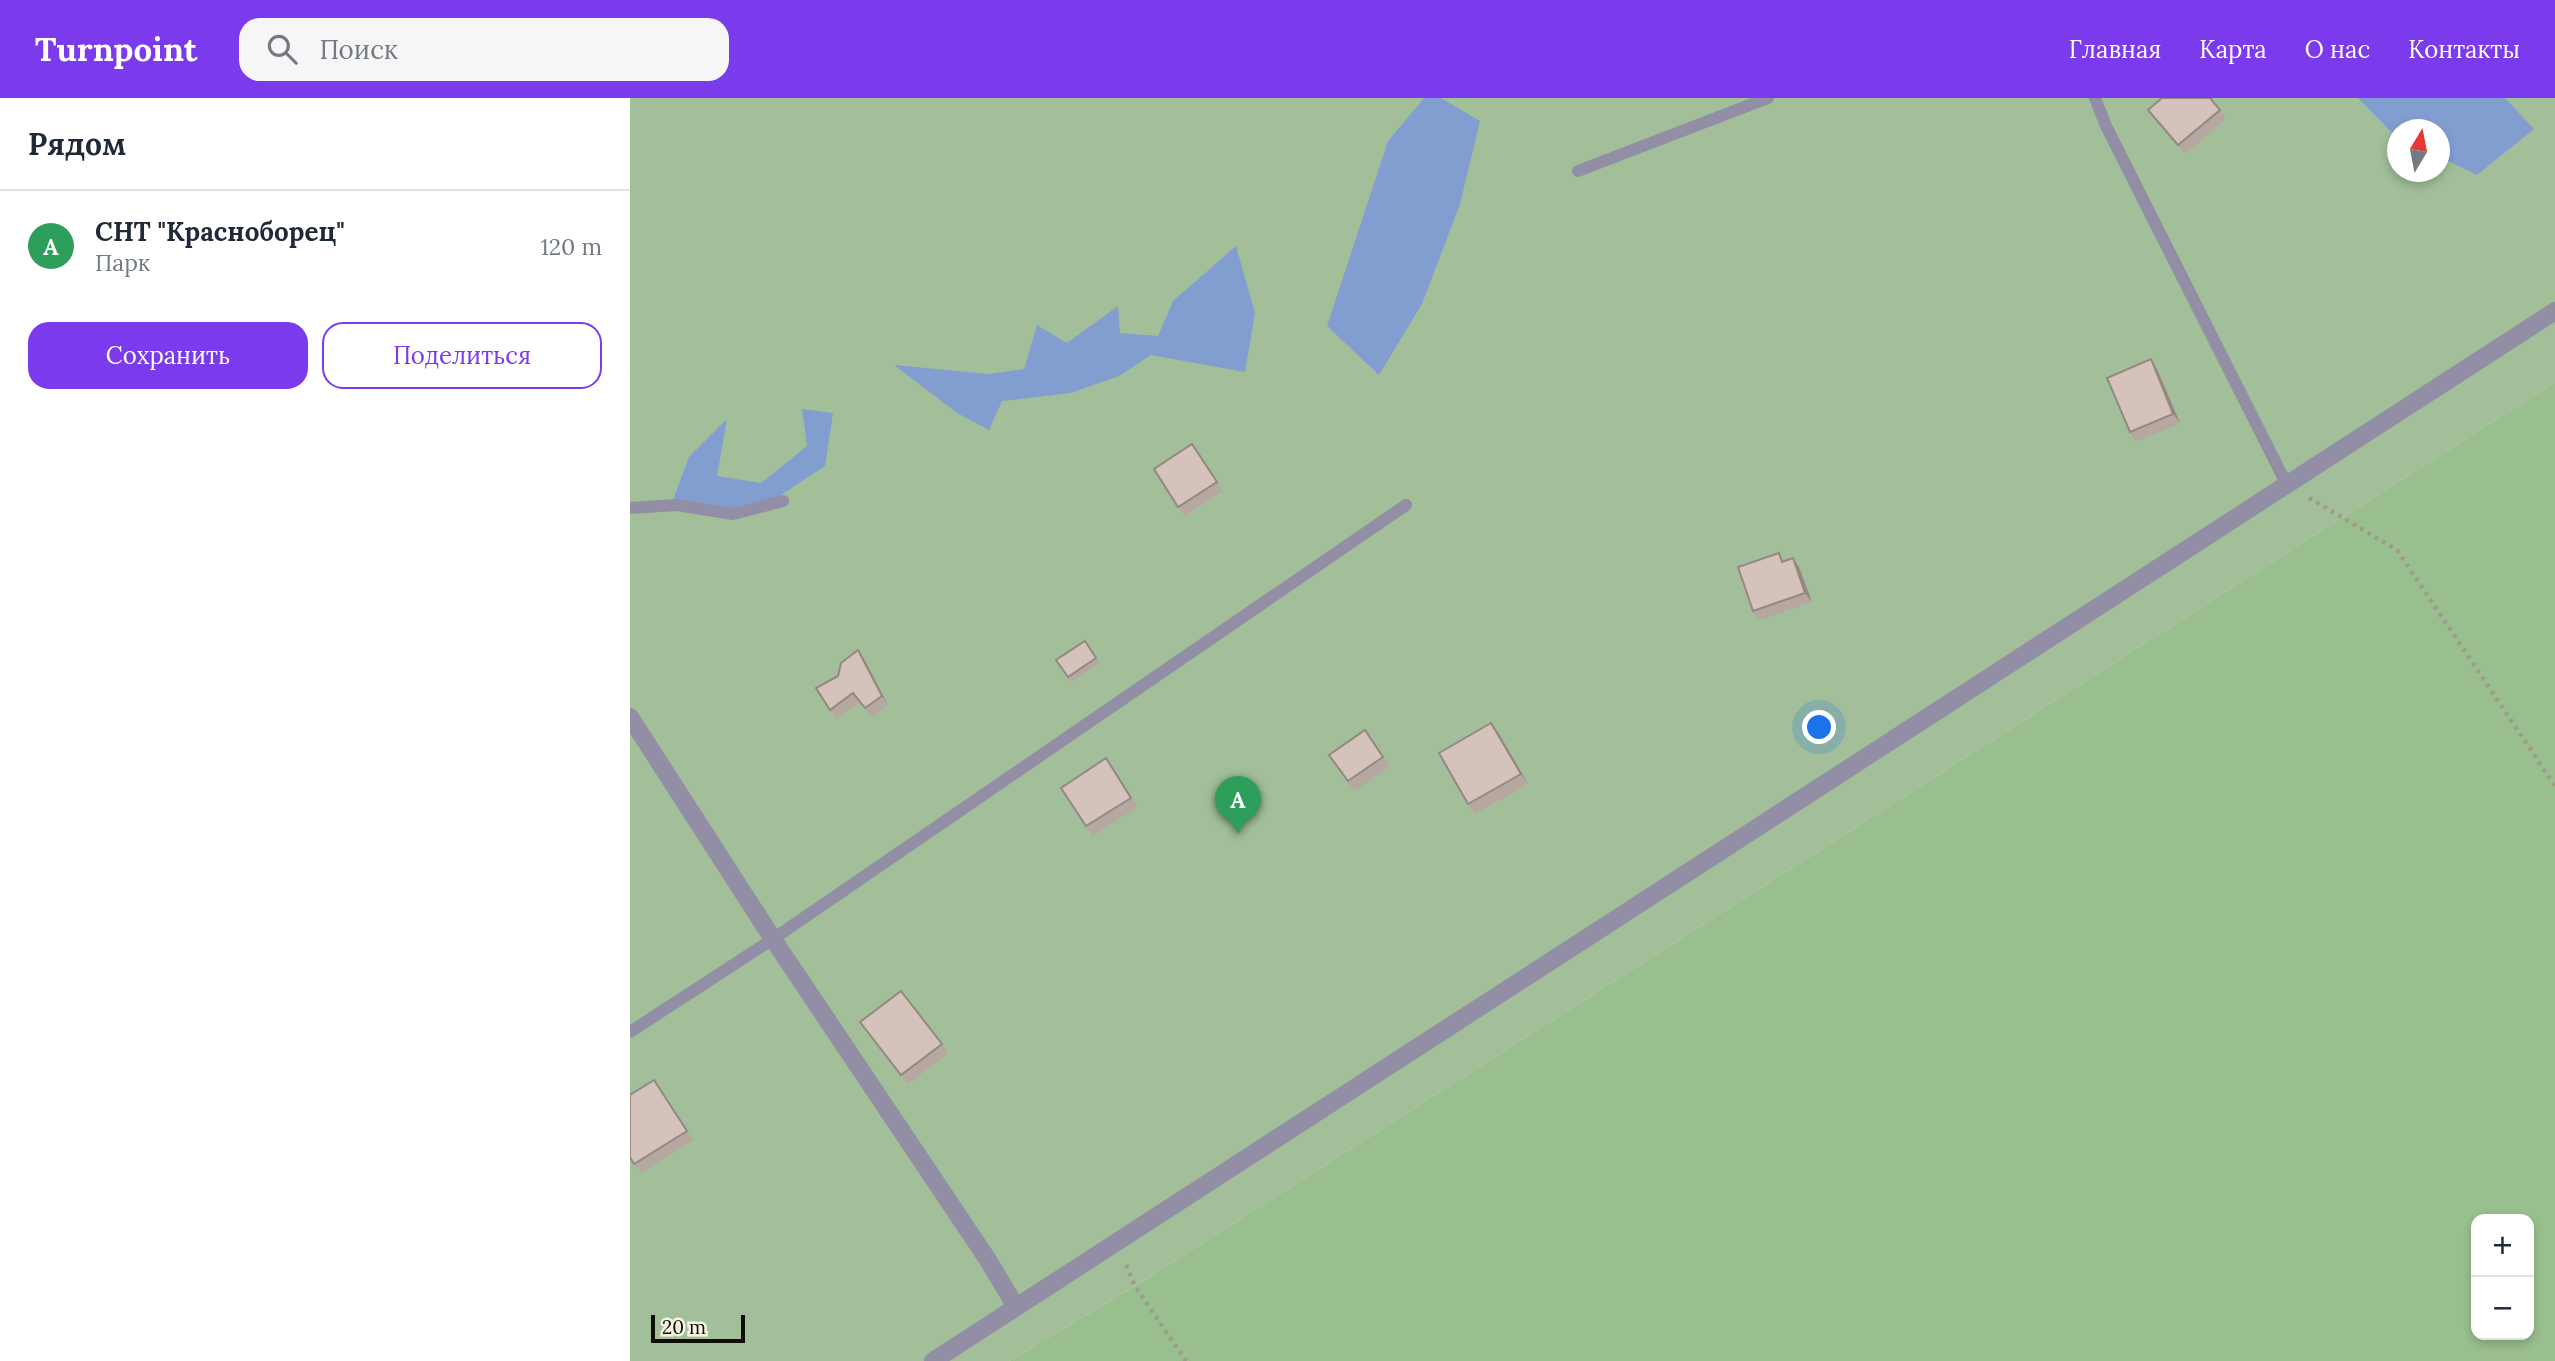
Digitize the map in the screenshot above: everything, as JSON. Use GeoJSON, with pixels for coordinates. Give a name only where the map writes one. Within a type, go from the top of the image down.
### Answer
{"type":"FeatureCollection","features":[{"type":"Feature","properties":{"kind":"street"},"geometry":{"type":"LineString","coordinates":[[933,1361],[2555,312]]}},
{"type":"Feature","properties":{"kind":"street"},"geometry":{"type":"LineString","coordinates":[[630,717],[773,939],[988,1260],[1016,1307]]}},
{"type":"Feature","properties":{"kind":"lane"},"geometry":{"type":"LineString","coordinates":[[1578,172],[1768,98]]}},
{"type":"Feature","properties":{"kind":"lane"},"geometry":{"type":"LineString","coordinates":[[2095,98],[2106,126],[2287,485]]}},
{"type":"Feature","properties":{"kind":"lane"},"geometry":{"type":"LineString","coordinates":[[630,508],[676,505],[733,514],[783,500]]}},
{"type":"Feature","properties":{"kind":"lane"},"geometry":{"type":"LineString","coordinates":[[630,1032],[773,939],[1406,505]]}},
{"type":"Feature","properties":{"kind":"path"},"geometry":{"type":"LineString","coordinates":[[2287,485],[2397,550],[2555,786]]}},
{"type":"Feature","properties":{"kind":"path"},"geometry":{"type":"LineString","coordinates":[[1116,1242],[1135,1286],[1186,1361]]}},
{"type":"Feature","properties":{"kind":"green space"},"geometry":{"type":"Polygon","coordinates":[[[630,98],[2555,98],[2555,382],[1135,1286],[1009,1361],[630,1361],[630,98]]]}},
{"type":"Feature","properties":{"kind":"green space"},"geometry":{"type":"Polygon","coordinates":[[[2555,382],[2555,1361],[1009,1361],[1135,1286],[2555,382]]]}},
{"type":"Feature","properties":{"kind":"water"},"geometry":{"type":"Polygon","coordinates":[[[1424,98],[1441,98],[1480,121],[1460,204],[1422,304],[1379,375],[1327,326],[1388,141],[1424,98]]]}},
{"type":"Feature","properties":{"kind":"water"},"geometry":{"type":"Polygon","coordinates":[[[2358,98],[2505,98],[2534,129],[2477,175],[2450,162],[2450,119],[2387,119],[2387,128],[2358,98]]]}},
{"type":"Feature","properties":{"kind":"water"},"geometry":{"type":"Polygon","coordinates":[[[1236,246],[1255,313],[1245,372],[1151,355],[1119,376],[1071,393],[1002,401],[989,430],[957,413],[894,365],[989,374],[1024,369],[1037,325],[1067,343],[1118,306],[1120,333],[1158,336],[1173,301],[1236,246]]]}},
{"type":"Feature","properties":{"kind":"water"},"geometry":{"type":"Polygon","coordinates":[[[802,409],[833,413],[825,466],[778,497],[730,514],[671,505],[689,457],[727,419],[717,476],[761,483],[807,446],[802,409]]]}},
{"type":"Feature","properties":{"kind":"building"},"geometry":{"type":"Polygon","coordinates":[[[2162,98],[2210,98],[2220,110],[2178,145],[2148,110],[2162,98]]]}},
{"type":"Feature","properties":{"kind":"building"},"geometry":{"type":"Polygon","coordinates":[[[2151,359],[2173,414],[2130,432],[2107,378],[2151,359]]]}},
{"type":"Feature","properties":{"kind":"building"},"geometry":{"type":"Polygon","coordinates":[[[1192,444],[1217,482],[1178,507],[1154,469],[1192,444]]]}},
{"type":"Feature","properties":{"kind":"building"},"geometry":{"type":"Polygon","coordinates":[[[1779,553],[1782,562],[1793,558],[1805,593],[1753,611],[1738,567],[1779,553]]]}},
{"type":"Feature","properties":{"kind":"building"},"geometry":{"type":"Polygon","coordinates":[[[1085,641],[1096,658],[1068,677],[1056,660],[1085,641]]]}},
{"type":"Feature","properties":{"kind":"building"},"geometry":{"type":"Polygon","coordinates":[[[858,650],[882,696],[865,708],[853,693],[830,710],[816,688],[838,676],[841,663],[858,650]]]}},
{"type":"Feature","properties":{"kind":"building"},"geometry":{"type":"Polygon","coordinates":[[[1491,723],[1521,774],[1468,804],[1439,753],[1491,723]]]}},
{"type":"Feature","properties":{"kind":"building"},"geometry":{"type":"Polygon","coordinates":[[[1365,730],[1383,757],[1348,781],[1329,755],[1365,730]]]}},
{"type":"Feature","properties":{"kind":"building"},"geometry":{"type":"Polygon","coordinates":[[[1106,758],[1131,798],[1086,826],[1061,788],[1106,758]]]}},
{"type":"Feature","properties":{"kind":"building"},"geometry":{"type":"Polygon","coordinates":[[[901,991],[942,1044],[901,1075],[860,1022],[901,991]]]}},
{"type":"Feature","properties":{"kind":"building"},"geometry":{"type":"Polygon","coordinates":[[[654,1080],[687,1131],[634,1164],[630,1157],[630,1095],[654,1080]]]}},
{"type":"Feature","properties":{"kind":"place","name":"СНТ \"Красноборец\""},"geometry":{"type":"Point","coordinates":[1238,834]}}]}
